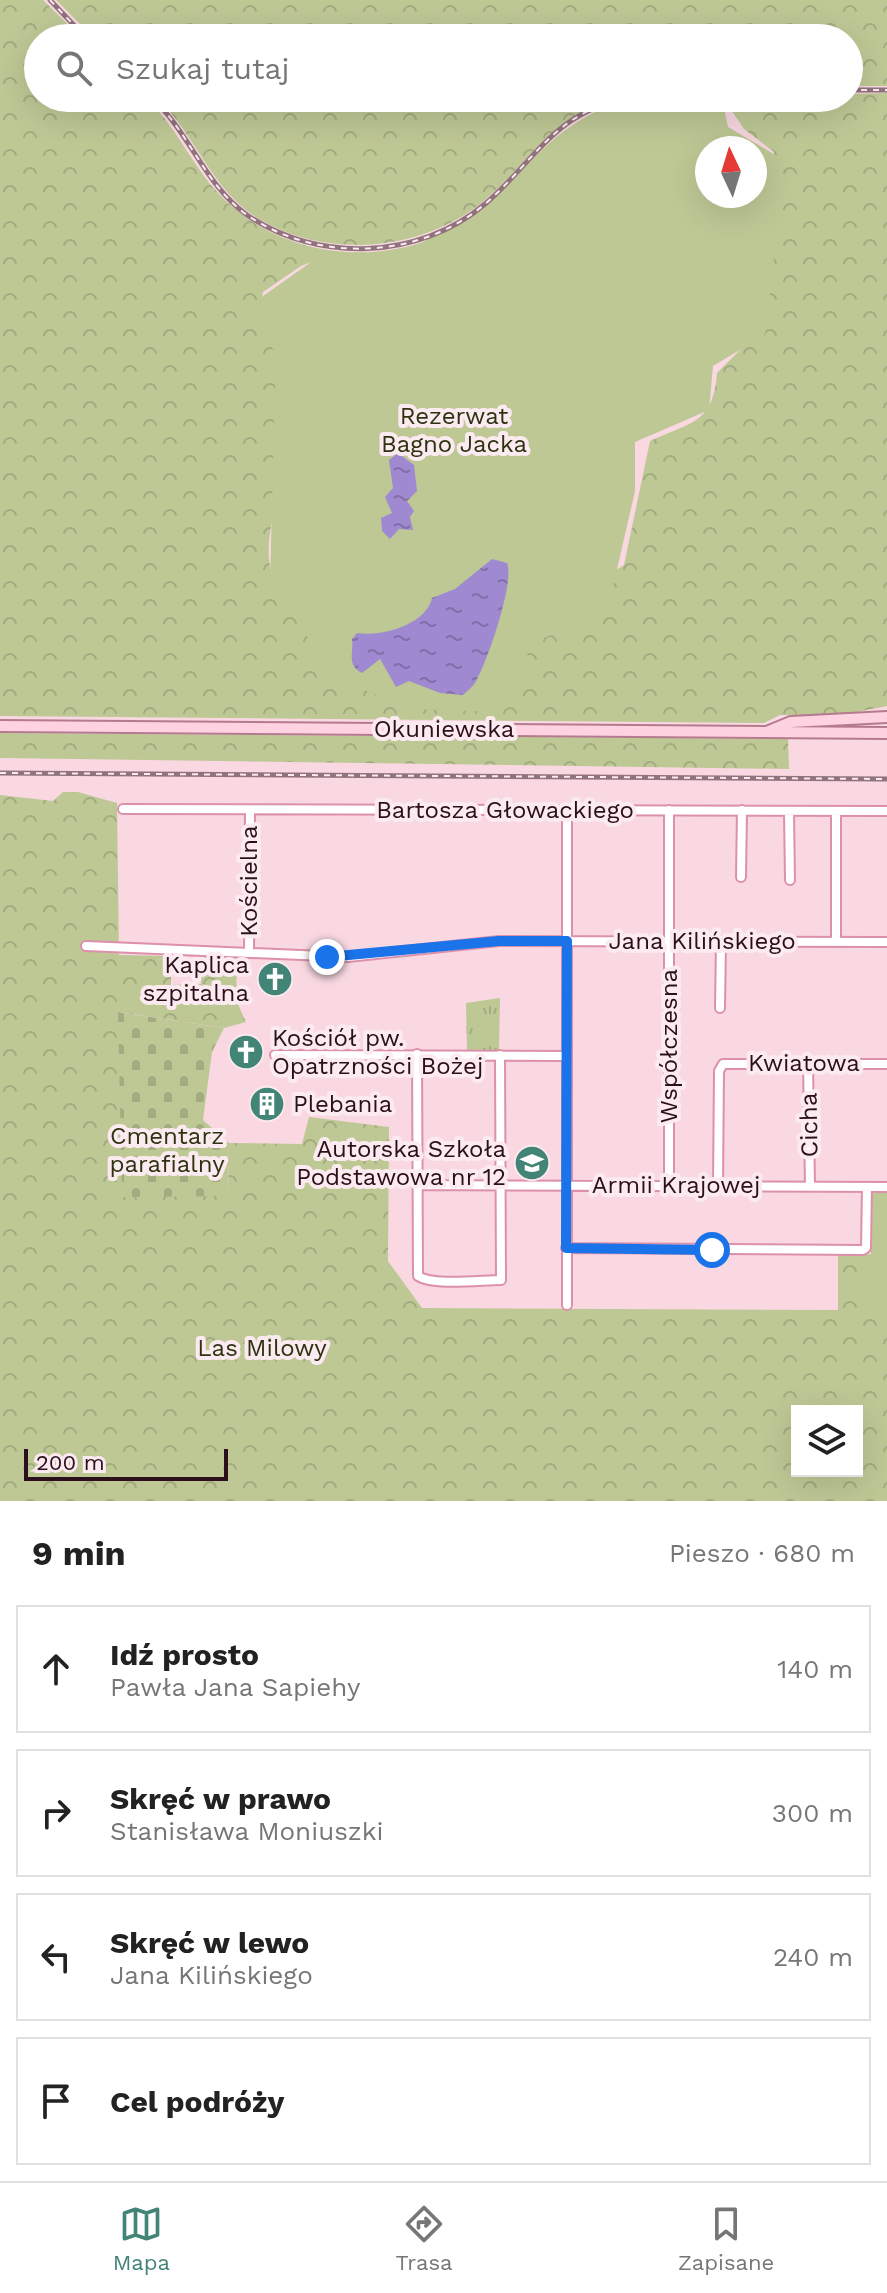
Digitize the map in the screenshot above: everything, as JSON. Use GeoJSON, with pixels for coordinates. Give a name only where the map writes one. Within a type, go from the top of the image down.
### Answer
{"type":"FeatureCollection","features":[{"type":"Feature","properties":{"kind":"main road"},"geometry":{"type":"LineString","coordinates":[[767,732],[791,722],[887,717]]}},
{"type":"Feature","properties":{"kind":"main road","name":"Okuniewska"},"geometry":{"type":"LineString","coordinates":[[0,726],[887,733]]}},
{"type":"Feature","properties":{"kind":"street","name":"Bartosza Głowackiego"},"geometry":{"type":"LineString","coordinates":[[123,809],[887,811]]}},
{"type":"Feature","properties":{"kind":"street","name":"Kościelna"},"geometry":{"type":"LineString","coordinates":[[249,952],[250,810]]}},
{"type":"Feature","properties":{"kind":"street"},"geometry":{"type":"LineString","coordinates":[[567,810],[567,1305]]}},
{"type":"Feature","properties":{"kind":"street","name":"Współczesna"},"geometry":{"type":"LineString","coordinates":[[669,810],[669,1186]]}},
{"type":"Feature","properties":{"kind":"street"},"geometry":{"type":"LineString","coordinates":[[741,877],[742,810]]}},
{"type":"Feature","properties":{"kind":"street"},"geometry":{"type":"LineString","coordinates":[[789,811],[790,880]]}},
{"type":"Feature","properties":{"kind":"street"},"geometry":{"type":"LineString","coordinates":[[836,811],[836,942]]}},
{"type":"Feature","properties":{"kind":"street","name":"Jana Kilińskiego"},"geometry":{"type":"LineString","coordinates":[[86,946],[348,957],[499,941],[887,942]]}},
{"type":"Feature","properties":{"kind":"street"},"geometry":{"type":"LineString","coordinates":[[720,1008],[721,941]]}},
{"type":"Feature","properties":{"kind":"street"},"geometry":{"type":"LineString","coordinates":[[417,1054],[418,1272],[425,1280],[501,1280],[500,1055]]}},
{"type":"Feature","properties":{"kind":"street"},"geometry":{"type":"LineString","coordinates":[[275,1055],[567,1056]]}},
{"type":"Feature","properties":{"kind":"street","name":"Kwiatowa"},"geometry":{"type":"LineString","coordinates":[[718,1186],[721,1065],[728,1062],[887,1064]]}},
{"type":"Feature","properties":{"kind":"street","name":"Cicha"},"geometry":{"type":"LineString","coordinates":[[808,1063],[810,1186]]}},
{"type":"Feature","properties":{"kind":"street","name":"Armii Krajowej"},"geometry":{"type":"LineString","coordinates":[[418,1185],[887,1187]]}},
{"type":"Feature","properties":{"kind":"street"},"geometry":{"type":"LineString","coordinates":[[566,1248],[863,1250],[866,1248],[867,1187]]}},
{"type":"Feature","properties":{"kind":"green space"},"geometry":{"type":"Polygon","coordinates":[[[0,0],[43,0],[68,24],[24,24],[24,112],[159,112],[209,182],[245,217],[275,234],[308,246],[342,252],[376,252],[411,246],[444,234],[491,202],[563,132],[596,112],[666,112],[487,213],[401,256],[322,258],[301,266],[263,292],[264,315],[283,381],[279,473],[269,547],[275,583],[545,606],[596,583],[624,565],[650,441],[688,425],[705,412],[715,390],[717,373],[755,335],[774,216],[774,152],[767,147],[767,136],[753,136],[744,129],[733,112],[863,112],[863,94],[887,93],[887,706],[837,716],[780,715],[764,723],[0,716],[0,0]]]}},
{"type":"Feature","properties":{"kind":"green space"},"geometry":{"type":"Polygon","coordinates":[[[56,0],[887,0],[887,86],[863,86],[863,24],[80,24],[56,0]]]}},
{"type":"Feature","properties":{"kind":"green space"},"geometry":{"type":"Polygon","coordinates":[[[170,112],[583,112],[558,127],[485,200],[460,217],[433,231],[404,240],[374,244],[313,240],[257,218],[227,192],[170,112]]]}},
{"type":"Feature","properties":{"kind":"green space","name":"Rezerwat Bagno Jacka"},"geometry":{"type":"Polygon","coordinates":[[[607,112],[725,112],[728,127],[743,136],[695,136],[695,208],[767,208],[767,150],[777,156],[779,215],[765,335],[713,366],[709,410],[635,442],[635,491],[607,613],[529,644],[521,700],[500,712],[407,709],[335,677],[270,583],[276,356],[252,304],[321,255],[383,255],[413,248],[482,208],[544,148],[574,125],[607,112]]]}},
{"type":"Feature","properties":{"kind":"green space"},"geometry":{"type":"Polygon","coordinates":[[[0,733],[788,739],[789,769],[0,758],[0,733]]]}},
{"type":"Feature","properties":{"kind":"green space","name":"Las Milowy"},"geometry":{"type":"Polygon","coordinates":[[[63,792],[78,792],[117,803],[119,955],[171,956],[171,985],[201,984],[201,956],[236,958],[237,1002],[246,1022],[224,1028],[119,1012],[228,1196],[229,1143],[302,1144],[309,1117],[389,1127],[388,1261],[422,1308],[838,1310],[838,1254],[862,1255],[862,1309],[887,1310],[887,1501],[0,1501],[0,795],[53,801],[63,792]]]}},
{"type":"Feature","properties":{"kind":"green space"},"geometry":{"type":"Polygon","coordinates":[[[500,998],[499,1051],[467,1052],[466,1003],[500,998]]]}},
{"type":"Feature","properties":{"kind":"green space","name":"Cmentarz parafialny"},"geometry":{"type":"Polygon","coordinates":[[[118,1012],[224,1028],[212,1052],[203,1120],[229,1143],[228,1196],[122,1197],[118,1012]]]}},
{"type":"Feature","properties":{"kind":"green space"},"geometry":{"type":"Polygon","coordinates":[[[871,1193],[887,1193],[887,1310],[862,1310],[862,1255],[871,1254],[871,1193]]]}},
{"type":"Feature","properties":{"kind":"water"},"geometry":{"type":"Polygon","coordinates":[[[398,453],[414,465],[417,491],[407,501],[414,511],[410,517],[413,530],[399,529],[390,539],[382,531],[381,518],[392,513],[385,497],[393,488],[389,460],[398,453]]]}},
{"type":"Feature","properties":{"kind":"water"},"geometry":{"type":"Polygon","coordinates":[[[492,559],[507,563],[504,604],[481,672],[474,685],[463,695],[440,693],[409,681],[396,687],[380,659],[362,673],[357,670],[352,658],[352,639],[357,633],[390,631],[412,622],[428,607],[432,598],[455,589],[492,559]]]}},
{"type":"Feature","properties":{"kind":"railway"},"geometry":{"type":"LineString","coordinates":[[50,0],[73,24]]}},
{"type":"Feature","properties":{"kind":"railway"},"geometry":{"type":"LineString","coordinates":[[863,90],[887,90]]}},
{"type":"Feature","properties":{"kind":"railway"},"geometry":{"type":"LineString","coordinates":[[165,112],[219,189],[247,215],[275,231],[304,241],[336,247],[368,248],[399,245],[459,223],[485,204],[563,126],[586,112]]}},
{"type":"Feature","properties":{"kind":"railway"},"geometry":{"type":"LineString","coordinates":[[0,773],[887,779]]}},
{"type":"Feature","properties":{"kind":"place","name":"Kaplica szpitalna"},"geometry":{"type":"Point","coordinates":[275,979]}},
{"type":"Feature","properties":{"kind":"place","name":"Kościół pw. Opatrzności Bożej"},"geometry":{"type":"Point","coordinates":[246,1052]}},
{"type":"Feature","properties":{"kind":"place","name":"Plebania"},"geometry":{"type":"Point","coordinates":[267,1104]}},
{"type":"Feature","properties":{"kind":"place","name":"Autorska Szkoła Podstawowa nr 12"},"geometry":{"type":"Point","coordinates":[532,1163]}},
{"type":"Feature","properties":{"kind":"route"},"geometry":{"type":"LineString","coordinates":[[327,957],[499,941],[567,941],[566,1248],[712,1250]]}}]}
